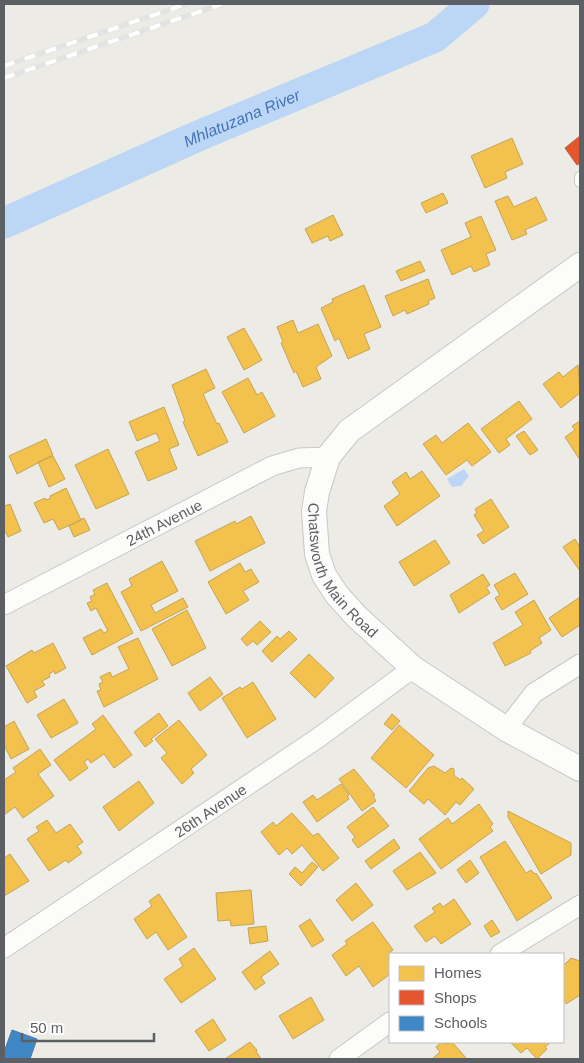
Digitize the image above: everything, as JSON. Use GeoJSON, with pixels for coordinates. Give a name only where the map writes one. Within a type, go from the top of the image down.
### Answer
{"type":"FeatureCollection","features":[{"type":"Feature","properties":{"kind":"street","name":"Chatsworth Main Road"},"geometry":{"type":"LineString","coordinates":[[580,265],[361,421],[349,432],[328,457],[317,492],[314,511],[317,554],[324,574],[337,595],[357,617],[413,668],[506,729],[580,769]]}},
{"type":"Feature","properties":{"kind":"street","name":"24th Avenue"},"geometry":{"type":"LineString","coordinates":[[4,605],[272,466],[299,458],[328,457]]}},
{"type":"Feature","properties":{"kind":"street"},"geometry":{"type":"LineString","coordinates":[[506,729],[534,693],[580,664]]}},
{"type":"Feature","properties":{"kind":"street","name":"26th Avenue"},"geometry":{"type":"LineString","coordinates":[[4,948],[318,738],[413,668]]}},
{"type":"Feature","properties":{"kind":"street"},"geometry":{"type":"LineString","coordinates":[[502,953],[580,905]]}},
{"type":"Feature","properties":{"kind":"street"},"geometry":{"type":"LineString","coordinates":[[339,1059],[389,1023]]}},
{"type":"Feature","properties":{"kind":"lane"},"geometry":{"type":"LineString","coordinates":[[580,177],[580,182]]}},
{"type":"Feature","properties":{"kind":"water"},"geometry":{"type":"Polygon","coordinates":[[[464,469],[469,476],[461,486],[452,487],[447,479],[464,469]]]}},
{"type":"Feature","properties":{"kind":"building: Homes"},"geometry":{"type":"Polygon","coordinates":[[[512,138],[523,164],[505,172],[507,178],[485,188],[471,156],[512,138]]]}},
{"type":"Feature","properties":{"kind":"building: Homes"},"geometry":{"type":"Polygon","coordinates":[[[443,193],[448,203],[426,213],[421,203],[443,193]]]}},
{"type":"Feature","properties":{"kind":"building: Homes"},"geometry":{"type":"Polygon","coordinates":[[[508,196],[514,207],[536,197],[547,220],[525,230],[527,234],[512,240],[495,201],[508,196]]]}},
{"type":"Feature","properties":{"kind":"building: Homes"},"geometry":{"type":"Polygon","coordinates":[[[333,215],[343,235],[330,241],[328,236],[312,243],[305,229],[333,215]]]}},
{"type":"Feature","properties":{"kind":"building: Homes"},"geometry":{"type":"Polygon","coordinates":[[[481,216],[496,250],[486,254],[490,265],[474,272],[471,266],[452,275],[441,250],[471,237],[465,223],[481,216]]]}},
{"type":"Feature","properties":{"kind":"building: Homes"},"geometry":{"type":"Polygon","coordinates":[[[420,261],[425,271],[401,281],[396,271],[420,261]]]}},
{"type":"Feature","properties":{"kind":"building: Homes"},"geometry":{"type":"Polygon","coordinates":[[[428,279],[435,298],[428,301],[429,304],[407,314],[405,310],[393,316],[385,296],[428,279]]]}},
{"type":"Feature","properties":{"kind":"building: Homes"},"geometry":{"type":"Polygon","coordinates":[[[364,285],[381,327],[364,334],[370,349],[348,359],[339,338],[335,341],[321,308],[333,302],[332,299],[364,285]]]}},
{"type":"Feature","properties":{"kind":"building: Homes"},"geometry":{"type":"Polygon","coordinates":[[[293,320],[298,333],[318,324],[332,356],[316,367],[321,379],[303,387],[296,371],[294,373],[281,343],[283,342],[277,327],[293,320]]]}},
{"type":"Feature","properties":{"kind":"building: Homes"},"geometry":{"type":"Polygon","coordinates":[[[244,328],[262,360],[244,370],[227,337],[244,328]]]}},
{"type":"Feature","properties":{"kind":"building: Homes"},"geometry":{"type":"Polygon","coordinates":[[[578,365],[580,393],[561,408],[543,384],[559,372],[563,377],[578,365]]]}},
{"type":"Feature","properties":{"kind":"building: Homes"},"geometry":{"type":"Polygon","coordinates":[[[206,369],[215,388],[203,394],[228,442],[198,456],[183,422],[185,421],[172,385],[206,369]]]}},
{"type":"Feature","properties":{"kind":"building: Homes"},"geometry":{"type":"Polygon","coordinates":[[[248,378],[257,395],[262,392],[275,416],[244,433],[222,392],[248,378]]]}},
{"type":"Feature","properties":{"kind":"building: Homes"},"geometry":{"type":"Polygon","coordinates":[[[519,401],[532,419],[506,439],[510,445],[499,453],[481,429],[519,401]]]}},
{"type":"Feature","properties":{"kind":"building: Homes"},"geometry":{"type":"Polygon","coordinates":[[[164,407],[179,445],[169,449],[177,469],[148,481],[135,452],[160,441],[156,433],[137,441],[129,422],[164,407]]]}},
{"type":"Feature","properties":{"kind":"building: Homes"},"geometry":{"type":"Polygon","coordinates":[[[580,421],[580,460],[565,437],[575,430],[572,426],[580,421]]]}},
{"type":"Feature","properties":{"kind":"building: Homes"},"geometry":{"type":"Polygon","coordinates":[[[468,423],[491,452],[472,466],[467,460],[446,475],[423,444],[436,435],[442,443],[468,423]]]}},
{"type":"Feature","properties":{"kind":"building: Homes"},"geometry":{"type":"Polygon","coordinates":[[[524,431],[538,450],[530,455],[516,436],[524,431]]]}},
{"type":"Feature","properties":{"kind":"building: Homes"},"geometry":{"type":"Polygon","coordinates":[[[46,439],[53,455],[17,474],[9,456],[46,439]]]}},
{"type":"Feature","properties":{"kind":"building: Homes"},"geometry":{"type":"Polygon","coordinates":[[[108,449],[129,494],[96,509],[75,465],[108,449]]]}},
{"type":"Feature","properties":{"kind":"building: Homes"},"geometry":{"type":"Polygon","coordinates":[[[53,456],[65,479],[49,487],[38,462],[53,456]]]}},
{"type":"Feature","properties":{"kind":"building: Homes"},"geometry":{"type":"Polygon","coordinates":[[[422,471],[440,496],[397,526],[384,506],[400,494],[392,482],[406,472],[410,479],[422,471]]]}},
{"type":"Feature","properties":{"kind":"building: Homes"},"geometry":{"type":"Polygon","coordinates":[[[66,488],[81,520],[59,530],[53,519],[44,523],[34,503],[45,498],[46,500],[51,498],[50,496],[66,488]]]}},
{"type":"Feature","properties":{"kind":"building: Homes"},"geometry":{"type":"Polygon","coordinates":[[[491,499],[509,527],[483,544],[477,535],[484,531],[474,515],[477,513],[475,509],[491,499]]]}},
{"type":"Feature","properties":{"kind":"building: Homes"},"geometry":{"type":"Polygon","coordinates":[[[10,504],[21,531],[8,537],[6,532],[4,533],[4,506],[10,504]]]}},
{"type":"Feature","properties":{"kind":"building: Homes"},"geometry":{"type":"Polygon","coordinates":[[[251,516],[265,543],[210,571],[195,541],[235,521],[236,524],[251,516]]]}},
{"type":"Feature","properties":{"kind":"building: Homes"},"geometry":{"type":"Polygon","coordinates":[[[84,518],[90,530],[74,537],[69,526],[84,518]]]}},
{"type":"Feature","properties":{"kind":"building: Homes"},"geometry":{"type":"Polygon","coordinates":[[[575,539],[580,547],[580,571],[563,547],[575,539]]]}},
{"type":"Feature","properties":{"kind":"building: Homes"},"geometry":{"type":"Polygon","coordinates":[[[435,540],[450,563],[414,586],[399,562],[435,540]]]}},
{"type":"Feature","properties":{"kind":"building: Homes"},"geometry":{"type":"Polygon","coordinates":[[[162,561],[178,591],[151,605],[155,613],[183,598],[188,607],[141,631],[121,592],[132,586],[129,579],[162,561]]]}},
{"type":"Feature","properties":{"kind":"building: Homes"},"geometry":{"type":"Polygon","coordinates":[[[240,563],[245,572],[251,569],[259,582],[243,591],[249,600],[226,614],[208,582],[240,563]]]}},
{"type":"Feature","properties":{"kind":"building: Homes"},"geometry":{"type":"Polygon","coordinates":[[[515,573],[528,594],[502,610],[495,598],[500,595],[494,585],[515,573]]]}},
{"type":"Feature","properties":{"kind":"building: Homes"},"geometry":{"type":"Polygon","coordinates":[[[483,574],[490,585],[486,587],[490,593],[459,613],[450,595],[483,574]]]}},
{"type":"Feature","properties":{"kind":"building: Homes"},"geometry":{"type":"Polygon","coordinates":[[[107,583],[133,633],[92,655],[83,638],[101,629],[104,633],[108,631],[96,608],[91,611],[87,603],[92,601],[90,597],[95,594],[93,590],[107,583]]]}},
{"type":"Feature","properties":{"kind":"building: Homes"},"geometry":{"type":"Polygon","coordinates":[[[580,597],[580,625],[562,637],[549,618],[580,597]]]}},
{"type":"Feature","properties":{"kind":"building: Homes"},"geometry":{"type":"Polygon","coordinates":[[[534,600],[551,630],[539,638],[542,643],[530,651],[531,653],[505,666],[493,643],[523,625],[515,612],[534,600]]]}},
{"type":"Feature","properties":{"kind":"building: Homes"},"geometry":{"type":"Polygon","coordinates":[[[187,610],[206,648],[172,666],[152,629],[187,610]]]}},
{"type":"Feature","properties":{"kind":"building: Homes"},"geometry":{"type":"Polygon","coordinates":[[[260,621],[271,632],[257,645],[253,641],[247,646],[241,639],[260,621]]]}},
{"type":"Feature","properties":{"kind":"building: Homes"},"geometry":{"type":"Polygon","coordinates":[[[289,631],[297,639],[272,662],[262,651],[277,636],[280,639],[289,631]]]}},
{"type":"Feature","properties":{"kind":"building: Homes"},"geometry":{"type":"Polygon","coordinates":[[[138,638],[158,679],[104,707],[97,691],[101,690],[99,684],[103,682],[100,677],[110,672],[112,677],[129,669],[118,647],[138,638]]]}},
{"type":"Feature","properties":{"kind":"building: Homes"},"geometry":{"type":"Polygon","coordinates":[[[53,643],[66,668],[55,674],[54,671],[49,674],[50,677],[42,681],[45,685],[34,691],[37,697],[27,703],[6,666],[32,650],[34,653],[53,643]]]}},
{"type":"Feature","properties":{"kind":"building: Homes"},"geometry":{"type":"Polygon","coordinates":[[[309,654],[334,678],[315,698],[290,673],[309,654]]]}},
{"type":"Feature","properties":{"kind":"building: Homes"},"geometry":{"type":"Polygon","coordinates":[[[210,677],[223,694],[200,711],[188,693],[210,677]]]}},
{"type":"Feature","properties":{"kind":"building: Homes"},"geometry":{"type":"Polygon","coordinates":[[[253,682],[276,719],[247,738],[222,698],[240,687],[242,689],[253,682]]]}},
{"type":"Feature","properties":{"kind":"building: Homes"},"geometry":{"type":"Polygon","coordinates":[[[64,699],[78,723],[51,738],[37,715],[64,699]]]}},
{"type":"Feature","properties":{"kind":"building: Homes"},"geometry":{"type":"Polygon","coordinates":[[[159,713],[168,726],[151,739],[153,741],[145,747],[134,732],[159,713]]]}},
{"type":"Feature","properties":{"kind":"building: Homes"},"geometry":{"type":"Polygon","coordinates":[[[392,714],[400,721],[392,730],[384,724],[392,714]]]}},
{"type":"Feature","properties":{"kind":"building: Homes"},"geometry":{"type":"Polygon","coordinates":[[[103,715],[132,755],[114,768],[104,754],[91,763],[88,759],[84,762],[88,768],[70,781],[54,760],[96,729],[92,724],[103,715]]]}},
{"type":"Feature","properties":{"kind":"building: Homes"},"geometry":{"type":"Polygon","coordinates":[[[179,720],[207,755],[191,769],[194,773],[182,784],[161,758],[167,753],[155,739],[179,720]]]}},
{"type":"Feature","properties":{"kind":"building: Homes"},"geometry":{"type":"Polygon","coordinates":[[[14,721],[29,749],[11,759],[4,745],[4,727],[14,721]]]}},
{"type":"Feature","properties":{"kind":"building: Homes"},"geometry":{"type":"Polygon","coordinates":[[[399,725],[434,755],[406,788],[371,758],[399,725]]]}},
{"type":"Feature","properties":{"kind":"building: Homes"},"geometry":{"type":"Polygon","coordinates":[[[40,749],[51,765],[38,774],[54,796],[23,818],[15,807],[4,815],[4,780],[16,772],[13,768],[40,749]]]}},
{"type":"Feature","properties":{"kind":"building: Homes"},"geometry":{"type":"Polygon","coordinates":[[[434,766],[445,773],[451,768],[454,769],[454,775],[460,780],[462,778],[474,789],[460,805],[456,802],[445,815],[428,799],[424,804],[409,791],[428,768],[434,766]]]}},
{"type":"Feature","properties":{"kind":"building: Homes"},"geometry":{"type":"Polygon","coordinates":[[[354,769],[375,795],[373,796],[376,801],[362,811],[339,779],[354,769]]]}},
{"type":"Feature","properties":{"kind":"building: Homes"},"geometry":{"type":"Polygon","coordinates":[[[139,781],[154,803],[119,831],[103,807],[139,781]]]}},
{"type":"Feature","properties":{"kind":"building: Homes"},"geometry":{"type":"Polygon","coordinates":[[[341,784],[349,795],[347,796],[349,799],[317,822],[303,802],[313,795],[317,800],[341,784]]]}},
{"type":"Feature","properties":{"kind":"building: Homes"},"geometry":{"type":"Polygon","coordinates":[[[479,804],[493,824],[490,827],[493,831],[441,869],[419,839],[448,818],[452,824],[479,804]]]}},
{"type":"Feature","properties":{"kind":"building: Homes"},"geometry":{"type":"Polygon","coordinates":[[[373,807],[389,826],[358,848],[352,840],[355,837],[347,827],[373,807]]]}},
{"type":"Feature","properties":{"kind":"building: Homes"},"geometry":{"type":"Polygon","coordinates":[[[508,811],[571,843],[571,855],[541,874],[508,817],[508,811]]]}},
{"type":"Feature","properties":{"kind":"building: Homes"},"geometry":{"type":"Polygon","coordinates":[[[292,813],[313,836],[318,833],[339,858],[323,871],[302,845],[292,854],[287,848],[279,855],[261,832],[273,822],[276,826],[292,813]]]}},
{"type":"Feature","properties":{"kind":"building: Homes"},"geometry":{"type":"Polygon","coordinates":[[[47,820],[56,833],[70,824],[83,842],[77,846],[82,853],[68,863],[66,860],[49,871],[27,839],[39,831],[36,827],[47,820]]]}},
{"type":"Feature","properties":{"kind":"building: Homes"},"geometry":{"type":"Polygon","coordinates":[[[394,839],[400,848],[371,869],[365,861],[394,839]]]}},
{"type":"Feature","properties":{"kind":"building: Homes"},"geometry":{"type":"Polygon","coordinates":[[[505,841],[526,873],[531,870],[536,873],[552,898],[517,921],[480,857],[505,841]]]}},
{"type":"Feature","properties":{"kind":"building: Homes"},"geometry":{"type":"Polygon","coordinates":[[[420,852],[436,873],[407,890],[393,871],[420,852]]]}},
{"type":"Feature","properties":{"kind":"building: Homes"},"geometry":{"type":"Polygon","coordinates":[[[10,854],[29,881],[4,896],[4,858],[10,854]]]}},
{"type":"Feature","properties":{"kind":"building: Homes"},"geometry":{"type":"Polygon","coordinates":[[[470,860],[479,873],[466,883],[457,870],[470,860]]]}},
{"type":"Feature","properties":{"kind":"building: Homes"},"geometry":{"type":"Polygon","coordinates":[[[312,862],[318,867],[301,886],[289,874],[295,867],[302,873],[312,862]]]}},
{"type":"Feature","properties":{"kind":"building: Homes"},"geometry":{"type":"Polygon","coordinates":[[[356,883],[373,905],[352,921],[336,900],[356,883]]]}},
{"type":"Feature","properties":{"kind":"building: Homes"},"geometry":{"type":"Polygon","coordinates":[[[251,890],[254,924],[231,926],[230,920],[218,921],[216,893],[251,890]]]}},
{"type":"Feature","properties":{"kind":"building: Homes"},"geometry":{"type":"Polygon","coordinates":[[[159,894],[187,937],[168,950],[156,932],[147,939],[134,919],[152,906],[149,901],[159,894]]]}},
{"type":"Feature","properties":{"kind":"building: Homes"},"geometry":{"type":"Polygon","coordinates":[[[454,899],[471,924],[441,944],[435,936],[426,942],[414,926],[435,912],[432,908],[440,903],[443,907],[454,899]]]}},
{"type":"Feature","properties":{"kind":"building: Homes"},"geometry":{"type":"Polygon","coordinates":[[[310,919],[324,940],[312,947],[299,926],[310,919]]]}},
{"type":"Feature","properties":{"kind":"building: Homes"},"geometry":{"type":"Polygon","coordinates":[[[492,920],[500,932],[491,937],[484,926],[492,920]]]}},
{"type":"Feature","properties":{"kind":"building: Homes"},"geometry":{"type":"Polygon","coordinates":[[[373,922],[393,950],[389,953],[389,975],[373,987],[359,966],[346,976],[332,955],[347,944],[345,941],[373,922]]]}},
{"type":"Feature","properties":{"kind":"building: Homes"},"geometry":{"type":"Polygon","coordinates":[[[266,926],[268,941],[250,944],[248,928],[266,926]]]}},
{"type":"Feature","properties":{"kind":"building: Homes"},"geometry":{"type":"Polygon","coordinates":[[[194,948],[216,979],[181,1003],[164,979],[183,966],[179,959],[194,948]]]}},
{"type":"Feature","properties":{"kind":"building: Homes"},"geometry":{"type":"Polygon","coordinates":[[[270,951],[279,964],[261,977],[265,983],[255,990],[242,972],[270,951]]]}},
{"type":"Feature","properties":{"kind":"building: Homes"},"geometry":{"type":"Polygon","coordinates":[[[571,958],[580,961],[580,995],[566,1004],[564,1000],[564,965],[571,958]]]}},
{"type":"Feature","properties":{"kind":"building: Homes"},"geometry":{"type":"Polygon","coordinates":[[[311,997],[324,1020],[293,1039],[279,1016],[311,997]]]}},
{"type":"Feature","properties":{"kind":"building: Homes"},"geometry":{"type":"Polygon","coordinates":[[[213,1019],[226,1040],[209,1051],[195,1031],[213,1019]]]}},
{"type":"Feature","properties":{"kind":"building: Homes"},"geometry":{"type":"Polygon","coordinates":[[[250,1042],[257,1050],[261,1059],[225,1059],[250,1042]]]}},
{"type":"Feature","properties":{"kind":"building: Homes"},"geometry":{"type":"Polygon","coordinates":[[[441,1043],[453,1043],[467,1059],[432,1059],[440,1052],[436,1047],[441,1043]]]}},
{"type":"Feature","properties":{"kind":"building: Homes"},"geometry":{"type":"Polygon","coordinates":[[[511,1043],[550,1043],[545,1047],[547,1049],[537,1059],[527,1048],[521,1053],[511,1043]]]}},
{"type":"Feature","properties":{"kind":"building: Shops"},"geometry":{"type":"Polygon","coordinates":[[[580,136],[580,163],[577,165],[565,148],[580,136]]]}},
{"type":"Feature","properties":{"kind":"building: Schools"},"geometry":{"type":"Polygon","coordinates":[[[12,1030],[37,1039],[30,1059],[4,1059],[4,1052],[12,1030]]]}},
{"type":"Feature","properties":{"kind":"waterway","name":"Mhlatuzana River"},"geometry":{"type":"LineString","coordinates":[[4,223],[198,136],[435,37],[474,4]]}},
{"type":"Feature","properties":{"kind":"railway"},"geometry":{"type":"LineString","coordinates":[[4,66],[186,4]]}},
{"type":"Feature","properties":{"kind":"railway"},"geometry":{"type":"LineString","coordinates":[[4,78],[222,4]]}}]}
